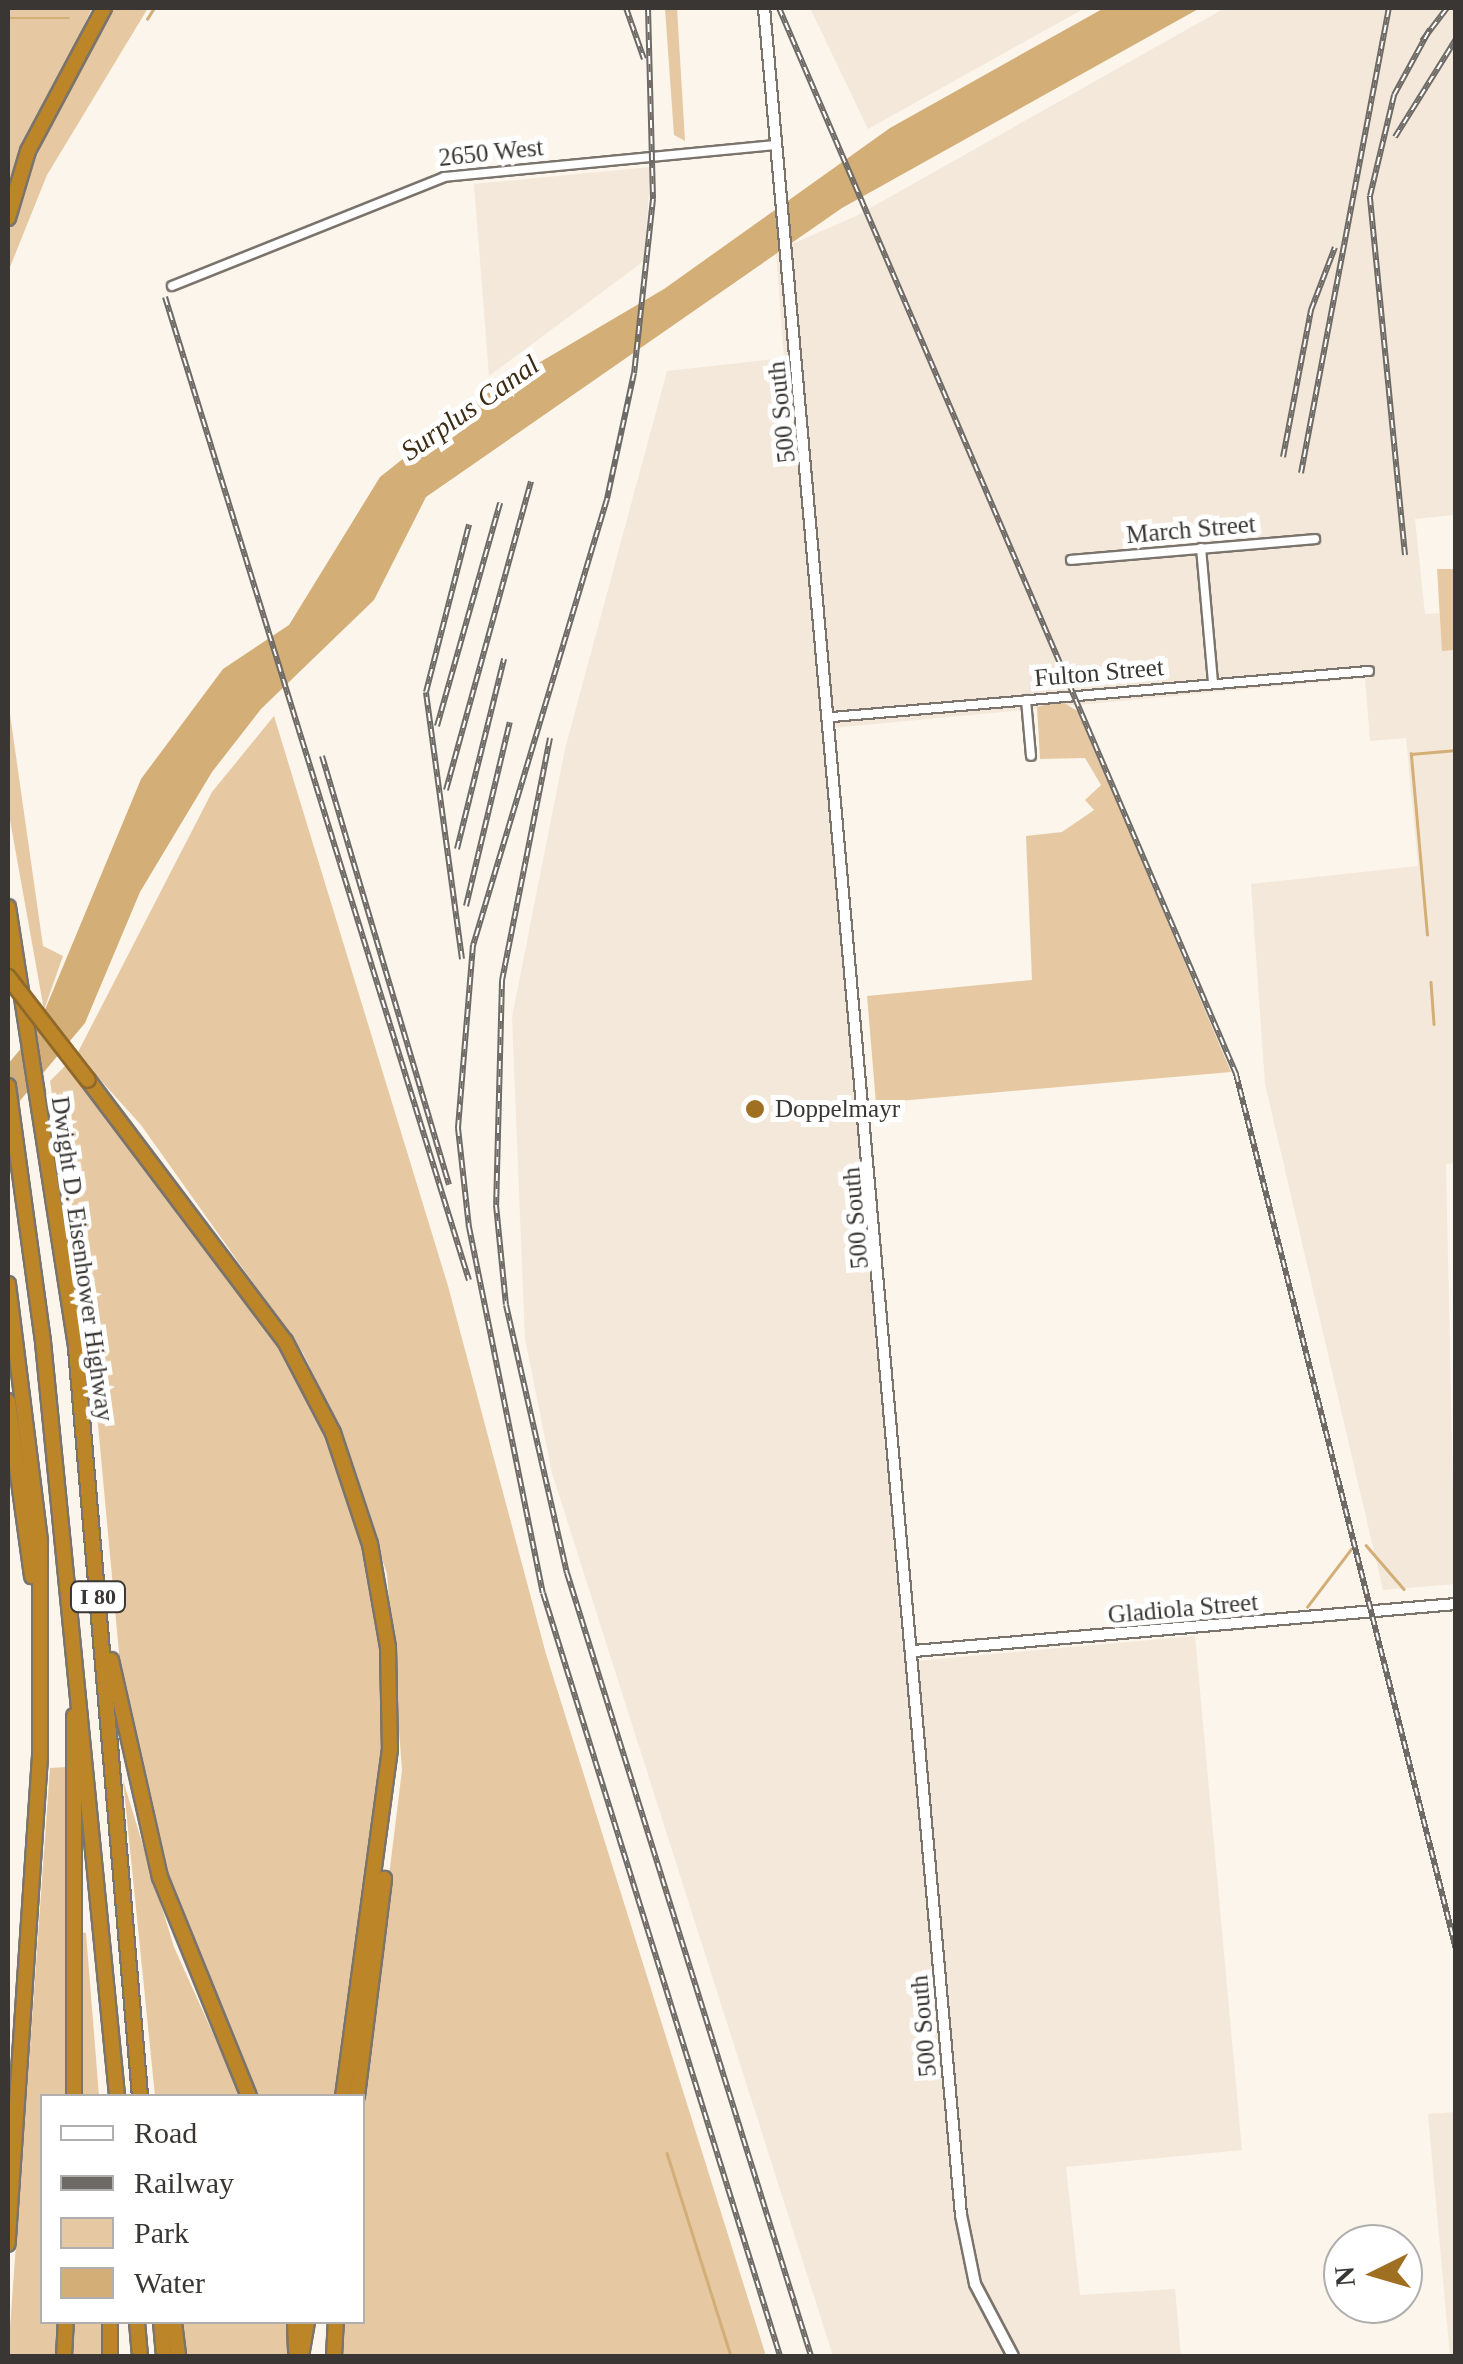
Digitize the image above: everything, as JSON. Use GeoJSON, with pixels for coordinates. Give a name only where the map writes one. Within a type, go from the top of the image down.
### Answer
{"type":"FeatureCollection","features":[{"type":"Feature","properties":{"kind":"highway"},"geometry":{"type":"LineString","coordinates":[[8,218],[28,151],[104,8]]}},
{"type":"Feature","properties":{"kind":"highway","name":"Dwight D. Eisenhower Highway"},"geometry":{"type":"LineString","coordinates":[[8,906],[76,1348],[140,2094]]}},
{"type":"Feature","properties":{"kind":"highway"},"geometry":{"type":"LineString","coordinates":[[8,978],[252,1292],[320,1406],[374,1560],[391,1711],[393,1802],[357,2094]]}},
{"type":"Feature","properties":{"kind":"highway","name":"Dwight D. Eisenhower Highway"},"geometry":{"type":"LineString","coordinates":[[8,1086],[73,1631],[117,2094]]}},
{"type":"Feature","properties":{"kind":"highway"},"geometry":{"type":"LineString","coordinates":[[8,1284],[40,1542],[40,1756],[8,2244]]}},
{"type":"Feature","properties":{"kind":"highway"},"geometry":{"type":"LineString","coordinates":[[8,1400],[30,1551],[40,1756]]}},
{"type":"Feature","properties":{"kind":"highway"},"geometry":{"type":"LineString","coordinates":[[94,1558],[134,1790],[248,2094]]}},
{"type":"Feature","properties":{"kind":"highway"},"geometry":{"type":"LineString","coordinates":[[73,1631],[74,2094]]}},
{"type":"Feature","properties":{"kind":"highway"},"geometry":{"type":"LineString","coordinates":[[344,2094],[391,1711]]}},
{"type":"Feature","properties":{"kind":"highway"},"geometry":{"type":"LineString","coordinates":[[106,1964],[108,2094]]}},
{"type":"Feature","properties":{"kind":"highway"},"geometry":{"type":"LineString","coordinates":[[131,2000],[150,2094]]}},
{"type":"Feature","properties":{"kind":"highway"},"geometry":{"type":"LineString","coordinates":[[64,2356],[66,2324]]}},
{"type":"Feature","properties":{"kind":"highway"},"geometry":{"type":"LineString","coordinates":[[110,2324],[110,2356]]}},
{"type":"Feature","properties":{"kind":"highway"},"geometry":{"type":"LineString","coordinates":[[137,2324],[140,2356]]}},
{"type":"Feature","properties":{"kind":"highway"},"geometry":{"type":"LineString","coordinates":[[161,2324],[164,2356]]}},
{"type":"Feature","properties":{"kind":"highway"},"geometry":{"type":"LineString","coordinates":[[174,2324],[178,2356]]}},
{"type":"Feature","properties":{"kind":"highway"},"geometry":{"type":"LineString","coordinates":[[295,2324],[299,2356]]}},
{"type":"Feature","properties":{"kind":"highway"},"geometry":{"type":"LineString","coordinates":[[299,2356],[310,2324]]}},
{"type":"Feature","properties":{"kind":"highway"},"geometry":{"type":"LineString","coordinates":[[310,2356],[311,2324]]}},
{"type":"Feature","properties":{"kind":"highway"},"geometry":{"type":"LineString","coordinates":[[334,2356],[336,2324]]}},
{"type":"Feature","properties":{"kind":"street","name":"500 South"},"geometry":{"type":"LineString","coordinates":[[764,8],[832,717],[963,2234],[974,2284],[1012,2356]]}},
{"type":"Feature","properties":{"kind":"street","name":"2650 West"},"geometry":{"type":"LineString","coordinates":[[172,286],[444,176],[776,145]]}},
{"type":"Feature","properties":{"kind":"street","name":"March Street"},"geometry":{"type":"LineString","coordinates":[[1070,560],[1315,539]]}},
{"type":"Feature","properties":{"kind":"street"},"geometry":{"type":"LineString","coordinates":[[1201,548],[1213,683]]}},
{"type":"Feature","properties":{"kind":"street","name":"Fulton Street"},"geometry":{"type":"LineString","coordinates":[[832,717],[1370,671]]}},
{"type":"Feature","properties":{"kind":"street"},"geometry":{"type":"LineString","coordinates":[[1026,700],[1031,756]]}},
{"type":"Feature","properties":{"kind":"street","name":"Gladiola Street"},"geometry":{"type":"LineString","coordinates":[[914,1651],[1456,1604]]}},
{"type":"Feature","properties":{"kind":"shaded area"},"geometry":{"type":"Polygon","coordinates":[[[810,8],[1085,8],[868,129],[810,8]]]}},
{"type":"Feature","properties":{"kind":"shaded area"},"geometry":{"type":"Polygon","coordinates":[[[1225,8],[1455,8],[1455,515],[1415,519],[1425,614],[1456,612],[1456,1163],[1446,1164],[1455,1584],[1383,1590],[1265,1084],[1251,884],[1418,866],[1406,738],[1370,741],[1365,678],[822,729],[904,1662],[1195,1636],[1242,2150],[1066,2167],[1080,2295],[1175,2289],[1181,2356],[833,2356],[552,1473],[525,1339],[512,1017],[565,749],[667,371],[784,358],[776,251],[856,216],[1225,8]]]}},
{"type":"Feature","properties":{"kind":"shaded area"},"geometry":{"type":"Polygon","coordinates":[[[651,167],[644,261],[489,376],[474,184],[651,167]]]}},
{"type":"Feature","properties":{"kind":"shaded area"},"geometry":{"type":"Polygon","coordinates":[[[1455,2112],[1456,2356],[1450,2356],[1428,2114],[1455,2112]]]}},
{"type":"Feature","properties":{"kind":"green space"},"geometry":{"type":"Polygon","coordinates":[[[8,8],[92,8],[8,185],[8,8]]]}},
{"type":"Feature","properties":{"kind":"green space"},"geometry":{"type":"Polygon","coordinates":[[[111,8],[148,8],[47,175],[8,272],[8,230],[27,175],[111,8]]]}},
{"type":"Feature","properties":{"kind":"green space"},"geometry":{"type":"Polygon","coordinates":[[[665,8],[677,8],[685,141],[674,135],[665,8]]]}},
{"type":"Feature","properties":{"kind":"green space"},"geometry":{"type":"Polygon","coordinates":[[[1437,569],[1455,569],[1455,650],[1442,651],[1437,569]]]}},
{"type":"Feature","properties":{"kind":"green space"},"geometry":{"type":"Polygon","coordinates":[[[8,700],[43,946],[63,956],[44,1010],[8,809],[8,700]]]}},
{"type":"Feature","properties":{"kind":"green space"},"geometry":{"type":"Polygon","coordinates":[[[1061,701],[1079,712],[1231,1072],[876,1103],[867,996],[1032,980],[1026,836],[1062,832],[1094,810],[1085,800],[1101,785],[1085,758],[1040,759],[1037,707],[1061,701]]]}},
{"type":"Feature","properties":{"kind":"green space"},"geometry":{"type":"Polygon","coordinates":[[[274,716],[448,1286],[546,1654],[766,2356],[339,2356],[341,2324],[365,2324],[362,2094],[402,1770],[387,1574],[340,1429],[303,1353],[141,1125],[77,1054],[212,792],[274,716]]]}},
{"type":"Feature","properties":{"kind":"green space"},"geometry":{"type":"Polygon","coordinates":[[[66,1065],[273,1333],[327,1434],[361,1530],[383,1662],[384,1749],[337,2094],[256,2094],[161,1868],[123,1696],[91,1349],[50,1081],[66,1065]]]}},
{"type":"Feature","properties":{"kind":"green space"},"geometry":{"type":"Polygon","coordinates":[[[67,1767],[71,2094],[40,2094],[40,2324],[61,2324],[58,2356],[8,2356],[50,1768],[67,1767]]]}},
{"type":"Feature","properties":{"kind":"green space"},"geometry":{"type":"Polygon","coordinates":[[[123,1780],[174,1947],[240,2094],[155,2094],[123,1780]]]}},
{"type":"Feature","properties":{"kind":"green space"},"geometry":{"type":"Polygon","coordinates":[[[80,1932],[86,1933],[99,2094],[80,2094],[80,1932]]]}},
{"type":"Feature","properties":{"kind":"green space"},"geometry":{"type":"Polygon","coordinates":[[[71,2324],[104,2324],[104,2356],[71,2356],[71,2324]]]}},
{"type":"Feature","properties":{"kind":"green space"},"geometry":{"type":"Polygon","coordinates":[[[180,2324],[289,2324],[289,2356],[180,2356],[180,2324]]]}},
{"type":"Feature","properties":{"kind":"water","name":"Surplus Canal"},"geometry":{"type":"Polygon","coordinates":[[[1104,8],[1200,8],[842,208],[426,497],[374,600],[261,709],[212,772],[140,892],[85,1023],[8,1115],[8,1064],[37,1029],[141,779],[223,669],[289,625],[380,477],[481,397],[664,289],[890,128],[1104,8]]]}},
{"type":"Feature","properties":{"kind":"waterway"},"geometry":{"type":"LineString","coordinates":[[147,19],[154,8]]}},
{"type":"Feature","properties":{"kind":"waterway"},"geometry":{"type":"LineString","coordinates":[[8,18],[69,18]]}},
{"type":"Feature","properties":{"kind":"waterway"},"geometry":{"type":"LineString","coordinates":[[1427,935],[1411,754],[1456,750]]}},
{"type":"Feature","properties":{"kind":"waterway"},"geometry":{"type":"LineString","coordinates":[[1431,982],[1434,1024]]}},
{"type":"Feature","properties":{"kind":"waterway"},"geometry":{"type":"LineString","coordinates":[[1366,1545],[1404,1589]]}},
{"type":"Feature","properties":{"kind":"waterway"},"geometry":{"type":"LineString","coordinates":[[1307,1607],[1351,1549]]}},
{"type":"Feature","properties":{"kind":"waterway"},"geometry":{"type":"LineString","coordinates":[[667,2153],[731,2356]]}},
{"type":"Feature","properties":{"kind":"tram line"},"geometry":{"type":"LineString","coordinates":[[8,1599],[8,1819]]}},
{"type":"Feature","properties":{"kind":"railway"},"geometry":{"type":"LineString","coordinates":[[626,8],[644,59]]}},
{"type":"Feature","properties":{"kind":"railway"},"geometry":{"type":"LineString","coordinates":[[648,8],[653,199],[634,373],[607,499],[473,945],[458,1128],[469,1227],[543,1593],[780,2356]]}},
{"type":"Feature","properties":{"kind":"railway"},"geometry":{"type":"LineString","coordinates":[[779,8],[1236,1074],[1456,1949]]}},
{"type":"Feature","properties":{"kind":"railway"},"geometry":{"type":"LineString","coordinates":[[1301,473],[1389,8]]}},
{"type":"Feature","properties":{"kind":"railway"},"geometry":{"type":"LineString","coordinates":[[1422,41],[1447,8]]}},
{"type":"Feature","properties":{"kind":"railway"},"geometry":{"type":"LineString","coordinates":[[1405,555],[1370,196],[1394,95],[1430,29]]}},
{"type":"Feature","properties":{"kind":"railway"},"geometry":{"type":"LineString","coordinates":[[1395,137],[1456,39]]}},
{"type":"Feature","properties":{"kind":"railway"},"geometry":{"type":"LineString","coordinates":[[1283,457],[1311,310],[1335,247]]}},
{"type":"Feature","properties":{"kind":"railway"},"geometry":{"type":"LineString","coordinates":[[165,297],[469,1280]]}},
{"type":"Feature","properties":{"kind":"railway"},"geometry":{"type":"LineString","coordinates":[[446,790],[531,482]]}},
{"type":"Feature","properties":{"kind":"railway"},"geometry":{"type":"LineString","coordinates":[[437,726],[500,503]]}},
{"type":"Feature","properties":{"kind":"railway"},"geometry":{"type":"LineString","coordinates":[[462,959],[426,692],[469,524]]}},
{"type":"Feature","properties":{"kind":"railway"},"geometry":{"type":"LineString","coordinates":[[457,849],[504,659]]}},
{"type":"Feature","properties":{"kind":"railway"},"geometry":{"type":"LineString","coordinates":[[466,906],[510,722]]}},
{"type":"Feature","properties":{"kind":"railway"},"geometry":{"type":"LineString","coordinates":[[550,738],[502,981],[496,1205],[506,1305],[567,1573],[811,2356]]}},
{"type":"Feature","properties":{"kind":"railway"},"geometry":{"type":"LineString","coordinates":[[322,756],[449,1185]]}},
{"type":"Feature","properties":{"kind":"place","name":"Doppelmayr"},"geometry":{"type":"Point","coordinates":[755,1109]}}]}
